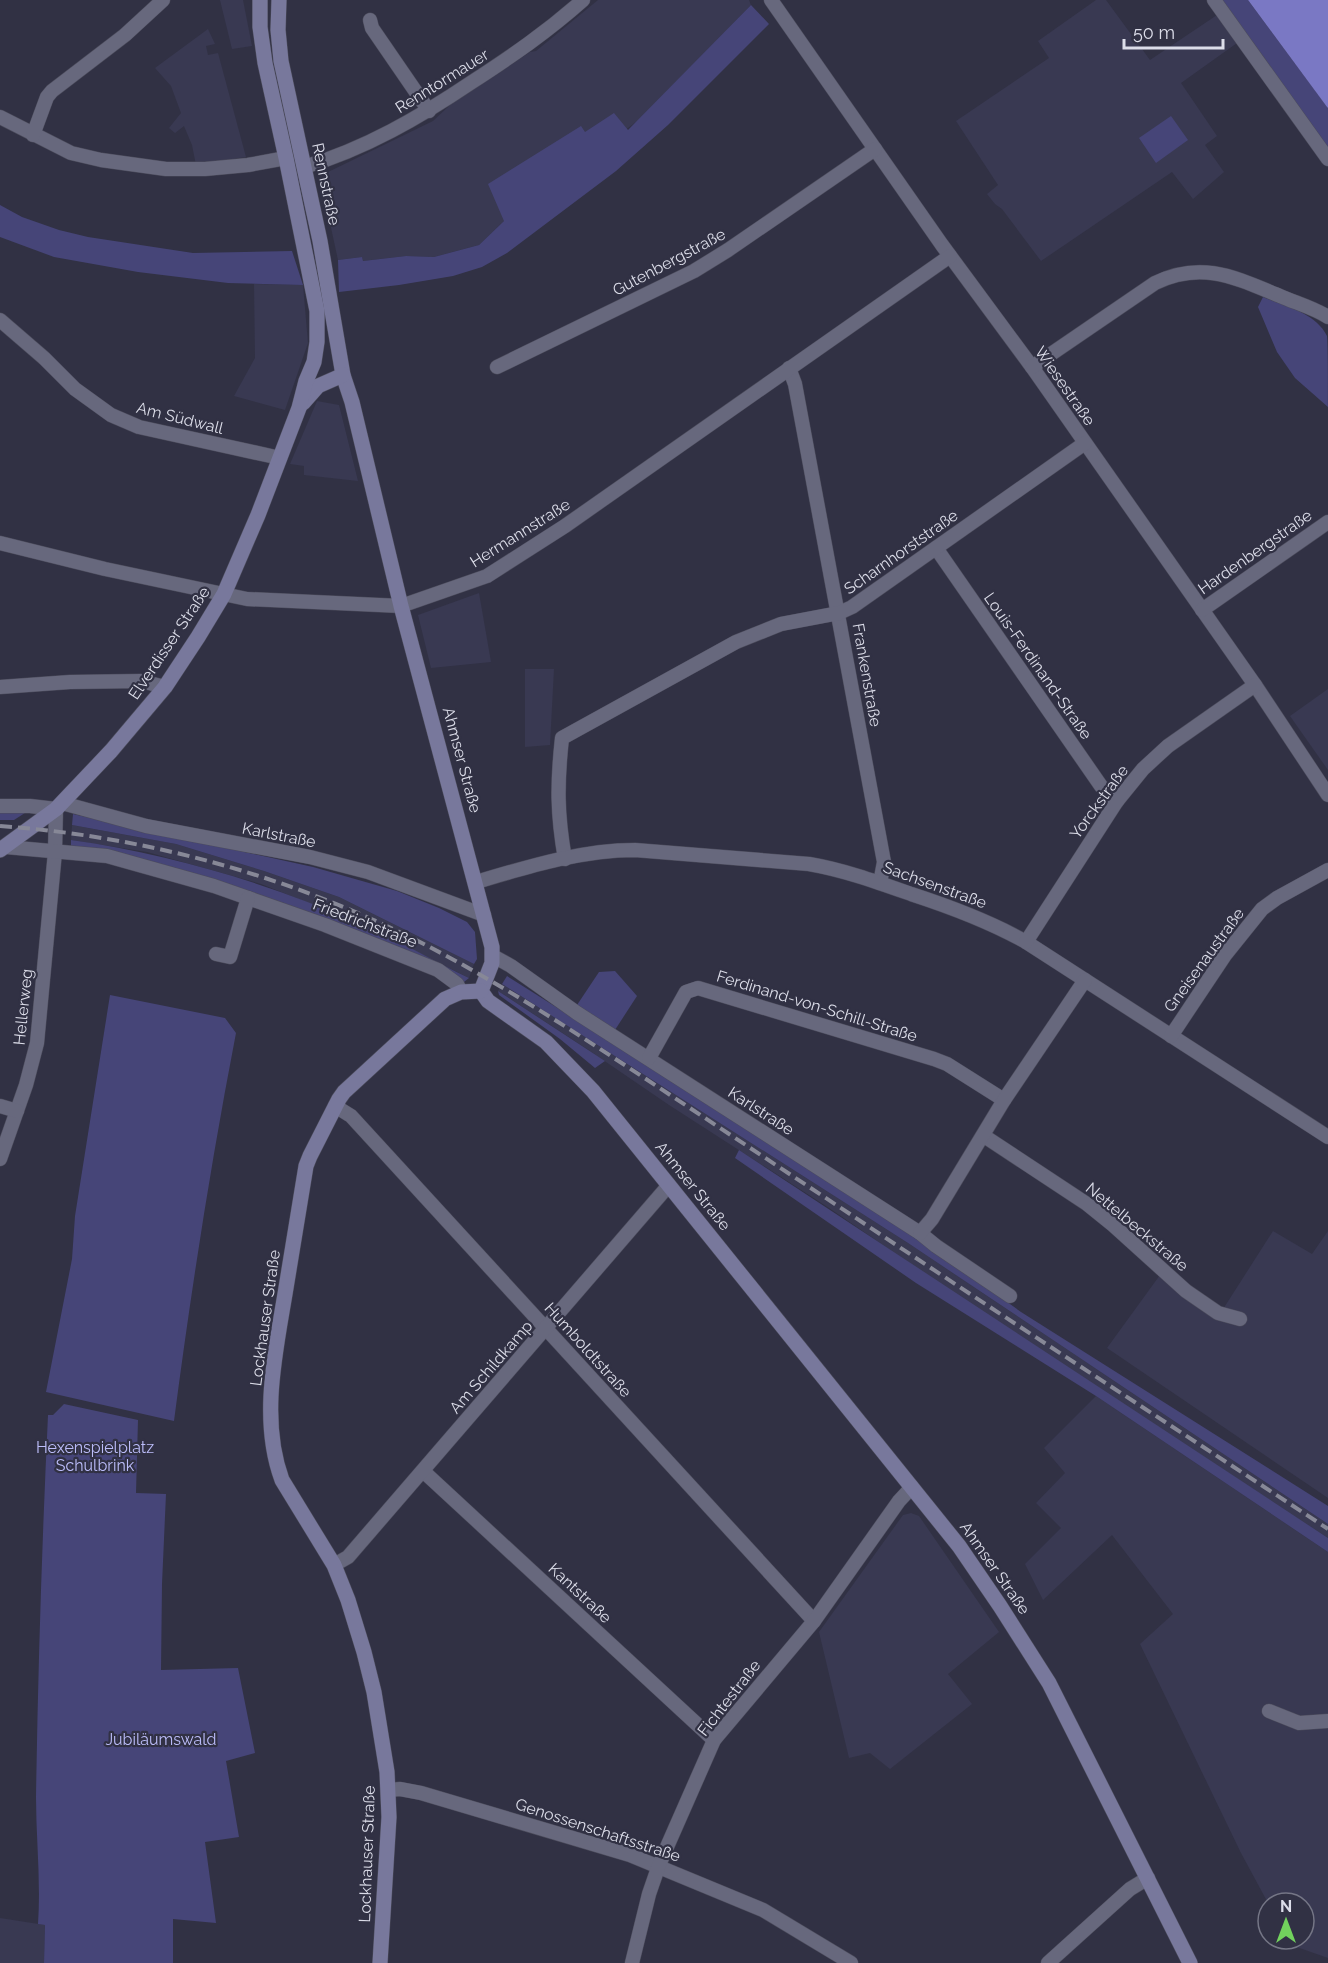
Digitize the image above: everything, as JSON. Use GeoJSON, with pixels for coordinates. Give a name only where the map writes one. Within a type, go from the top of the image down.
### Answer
{"type":"FeatureCollection","features":[{"type":"Feature","properties":{"kind":"street"},"geometry":{"type":"LineString","coordinates":[[33,135],[47,97],[52,91],[125,35],[163,0]]}},
{"type":"Feature","properties":{"kind":"street","name":"Rennstraße"},"geometry":{"type":"LineString","coordinates":[[260,0],[260,27],[265,63],[317,311]]}},
{"type":"Feature","properties":{"kind":"street","name":"Rennstraße"},"geometry":{"type":"LineString","coordinates":[[279,0],[280,61],[327,275],[343,375]]}},
{"type":"Feature","properties":{"kind":"street","name":"Renntormauer"},"geometry":{"type":"LineString","coordinates":[[304,166],[331,159],[362,146],[429,111],[543,35],[583,0]]}},
{"type":"Feature","properties":{"kind":"street"},"geometry":{"type":"LineString","coordinates":[[1214,0],[1328,159]]}},
{"type":"Feature","properties":{"kind":"street","name":"Wiesestraße"},"geometry":{"type":"LineString","coordinates":[[775,2],[950,256],[1032,367],[1255,685],[1328,795]]}},
{"type":"Feature","properties":{"kind":"street"},"geometry":{"type":"LineString","coordinates":[[370,20],[372,28],[429,111]]}},
{"type":"Feature","properties":{"kind":"street"},"geometry":{"type":"LineString","coordinates":[[0,117],[71,153],[101,160],[166,169],[248,165],[286,158]]}},
{"type":"Feature","properties":{"kind":"street","name":"Gutenbergstraße"},"geometry":{"type":"LineString","coordinates":[[497,367],[694,271],[875,149]]}},
{"type":"Feature","properties":{"kind":"street","name":"Hermannstraße"},"geometry":{"type":"LineString","coordinates":[[0,543],[246,599],[401,606],[487,576],[565,526],[950,256]]}},
{"type":"Feature","properties":{"kind":"street"},"geometry":{"type":"LineString","coordinates":[[1032,367],[1155,283],[1185,272],[1220,273],[1328,317]]}},
{"type":"Feature","properties":{"kind":"street"},"geometry":{"type":"LineString","coordinates":[[317,311],[343,375]]}},
{"type":"Feature","properties":{"kind":"street","name":"Elverdisser Straße"},"geometry":{"type":"LineString","coordinates":[[3,848],[59,806],[111,751],[165,687],[224,594],[299,408],[316,354],[317,311]]}},
{"type":"Feature","properties":{"kind":"street","name":"Am Südwall"},"geometry":{"type":"LineString","coordinates":[[0,320],[44,358],[75,389],[111,415],[139,427],[280,458]]}},
{"type":"Feature","properties":{"kind":"street","name":"Frankenstraße"},"geometry":{"type":"LineString","coordinates":[[789,368],[795,384],[884,862],[880,883]]}},
{"type":"Feature","properties":{"kind":"street","name":"Elverdisser Straße"},"geometry":{"type":"LineString","coordinates":[[299,408],[318,386],[343,375]]}},
{"type":"Feature","properties":{"kind":"street","name":"Ahmser Straße"},"geometry":{"type":"LineString","coordinates":[[343,375],[352,402],[401,606],[484,915],[493,956],[482,991],[488,1001],[546,1042],[593,1090],[912,1486],[970,1562],[1049,1683],[1190,1963]]}},
{"type":"Feature","properties":{"kind":"street","name":"Scharnhorststraße"},"geometry":{"type":"LineString","coordinates":[[565,859],[557,802],[562,738],[736,642],[781,624],[839,614],[852,607],[1085,442]]}},
{"type":"Feature","properties":{"kind":"street","name":"Hardenbergstraße"},"geometry":{"type":"LineString","coordinates":[[1202,610],[1328,522]]}},
{"type":"Feature","properties":{"kind":"street","name":"Louis-Ferdinand-Straße"},"geometry":{"type":"LineString","coordinates":[[936,548],[1101,786],[1117,801]]}},
{"type":"Feature","properties":{"kind":"street"},"geometry":{"type":"LineString","coordinates":[[0,687],[70,682],[141,681],[165,687]]}},
{"type":"Feature","properties":{"kind":"street","name":"Yorckstraße"},"geometry":{"type":"LineString","coordinates":[[1026,942],[1117,801],[1143,770],[1168,746],[1255,685]]}},
{"type":"Feature","properties":{"kind":"street","name":"Karlstraße"},"geometry":{"type":"LineString","coordinates":[[0,806],[59,806],[146,826],[310,857],[368,872],[484,915]]}},
{"type":"Feature","properties":{"kind":"street","name":"Hellerweg"},"geometry":{"type":"LineString","coordinates":[[0,1159],[32,1067],[37,1043],[59,806]]}},
{"type":"Feature","properties":{"kind":"street"},"geometry":{"type":"LineString","coordinates":[[3,848],[55,852]]}},
{"type":"Feature","properties":{"kind":"street","name":"Sachsenstraße"},"geometry":{"type":"LineString","coordinates":[[476,882],[512,871],[610,850],[809,864],[836,868],[999,926],[1328,1137]]}},
{"type":"Feature","properties":{"kind":"street","name":"Friedrichstraße"},"geometry":{"type":"LineString","coordinates":[[55,852],[106,855],[248,898],[325,925],[438,970],[457,984],[461,992]]}},
{"type":"Feature","properties":{"kind":"street","name":"Gneisenaustraße"},"geometry":{"type":"LineString","coordinates":[[1171,1036],[1225,955],[1262,909],[1277,898],[1328,870]]}},
{"type":"Feature","properties":{"kind":"street"},"geometry":{"type":"LineString","coordinates":[[216,954],[230,957],[248,898]]}},
{"type":"Feature","properties":{"kind":"street","name":"Karlstraße"},"geometry":{"type":"LineString","coordinates":[[493,956],[511,966],[577,1014],[920,1233],[1010,1296]]}},
{"type":"Feature","properties":{"kind":"street"},"geometry":{"type":"LineString","coordinates":[[920,1233],[932,1219],[1004,1100],[1085,980]]}},
{"type":"Feature","properties":{"kind":"street","name":"Ferdinand-von-Schill-Straße"},"geometry":{"type":"LineString","coordinates":[[649,1058],[686,992],[698,988],[934,1059],[947,1064],[1004,1100]]}},
{"type":"Feature","properties":{"kind":"street","name":"Lockhauser Straße"},"geometry":{"type":"LineString","coordinates":[[380,1963],[389,1790],[369,1671],[348,1600],[334,1565],[282,1480],[278,1468],[271,1434],[274,1365],[306,1166],[335,1106],[344,1092],[445,999],[461,992],[482,991]]}},
{"type":"Feature","properties":{"kind":"street"},"geometry":{"type":"LineString","coordinates":[[0,1106],[17,1111]]}},
{"type":"Feature","properties":{"kind":"street","name":"Humboldtstraße"},"geometry":{"type":"LineString","coordinates":[[335,1106],[351,1116],[814,1621]]}},
{"type":"Feature","properties":{"kind":"street","name":"Nettelbeckstraße"},"geometry":{"type":"LineString","coordinates":[[984,1136],[1087,1203],[1186,1291],[1218,1313],[1240,1319]]}},
{"type":"Feature","properties":{"kind":"street","name":"Am Schildkamp"},"geometry":{"type":"LineString","coordinates":[[334,1565],[348,1557],[669,1185]]}},
{"type":"Feature","properties":{"kind":"street","name":"Kantstraße"},"geometry":{"type":"LineString","coordinates":[[423,1471],[714,1740]]}},
{"type":"Feature","properties":{"kind":"street","name":"Fichtestraße"},"geometry":{"type":"LineString","coordinates":[[632,1963],[649,1894],[659,1866],[714,1740],[814,1621],[912,1486]]}},
{"type":"Feature","properties":{"kind":"street"},"geometry":{"type":"LineString","coordinates":[[1269,1711],[1299,1723],[1328,1721]]}},
{"type":"Feature","properties":{"kind":"street","name":"Genossenschaftsstraße"},"geometry":{"type":"LineString","coordinates":[[389,1790],[411,1790],[630,1855],[763,1910],[806,1934],[844,1961]]}},
{"type":"Feature","properties":{"kind":"street"},"geometry":{"type":"LineString","coordinates":[[1048,1963],[1130,1889],[1148,1878]]}},
{"type":"Feature","properties":{"kind":"shaded area"},"geometry":{"type":"Polygon","coordinates":[[[220,0],[243,0],[252,46],[232,49],[220,0]]]}},
{"type":"Feature","properties":{"kind":"shaded area"},"geometry":{"type":"Polygon","coordinates":[[[598,0],[749,0],[751,5],[640,119],[504,221],[479,245],[434,257],[406,256],[363,261],[362,257],[338,260],[322,186],[322,179],[326,173],[433,121],[450,105],[530,52],[536,51],[598,0]]]}},
{"type":"Feature","properties":{"kind":"shaded area"},"geometry":{"type":"Polygon","coordinates":[[[1096,0],[1106,0],[1150,60],[1217,15],[1237,43],[1181,83],[1217,136],[1205,145],[1224,172],[1193,199],[1172,172],[1041,261],[1002,209],[987,194],[998,185],[956,121],[1049,58],[1038,41],[1096,0]]]}},
{"type":"Feature","properties":{"kind":"shaded area"},"geometry":{"type":"Polygon","coordinates":[[[1248,0],[1328,0],[1328,108],[1327,107],[1248,0]]]}},
{"type":"Feature","properties":{"kind":"shaded area"},"geometry":{"type":"Polygon","coordinates":[[[208,29],[215,44],[206,46],[208,55],[218,53],[246,157],[196,165],[192,145],[184,126],[175,133],[169,128],[181,113],[171,86],[155,68],[208,29]]]}},
{"type":"Feature","properties":{"kind":"shaded area"},"geometry":{"type":"Polygon","coordinates":[[[254,284],[303,285],[308,343],[285,410],[234,396],[255,358],[254,284]]]}},
{"type":"Feature","properties":{"kind":"shaded area"},"geometry":{"type":"Polygon","coordinates":[[[317,401],[339,405],[358,481],[304,475],[304,466],[290,464],[317,401]]]}},
{"type":"Feature","properties":{"kind":"shaded area"},"geometry":{"type":"Polygon","coordinates":[[[479,593],[491,662],[431,668],[418,615],[479,593]]]}},
{"type":"Feature","properties":{"kind":"shaded area"},"geometry":{"type":"Polygon","coordinates":[[[525,669],[554,669],[550,745],[525,747],[525,669]]]}},
{"type":"Feature","properties":{"kind":"shaded area"},"geometry":{"type":"Polygon","coordinates":[[[1328,689],[1328,770],[1290,716],[1328,689]]]}},
{"type":"Feature","properties":{"kind":"shaded area"},"geometry":{"type":"Polygon","coordinates":[[[72,825],[176,844],[339,897],[474,964],[469,978],[361,924],[261,884],[147,852],[71,840],[72,825]]]}},
{"type":"Feature","properties":{"kind":"shaded area"},"geometry":{"type":"Polygon","coordinates":[[[502,984],[908,1243],[1328,1524],[1328,1538],[498,991],[502,984]]]}},
{"type":"Feature","properties":{"kind":"shaded area"},"geometry":{"type":"Polygon","coordinates":[[[1273,1231],[1312,1254],[1328,1231],[1328,1498],[1107,1348],[1160,1275],[1218,1317],[1273,1231]]]}},
{"type":"Feature","properties":{"kind":"shaded area"},"geometry":{"type":"Polygon","coordinates":[[[1096,1396],[1328,1552],[1328,1958],[1308,1951],[1316,1951],[1316,1891],[1262,1891],[1241,1853],[1140,1644],[1173,1614],[1112,1535],[1043,1600],[1025,1564],[1061,1528],[1036,1503],[1065,1473],[1044,1448],[1096,1396]]]}},
{"type":"Feature","properties":{"kind":"shaded area"},"geometry":{"type":"Polygon","coordinates":[[[911,1513],[919,1516],[999,1632],[948,1674],[972,1704],[890,1769],[870,1753],[849,1758],[819,1632],[903,1515],[911,1513]]]}},
{"type":"Feature","properties":{"kind":"shaded area"},"geometry":{"type":"Polygon","coordinates":[[[0,1918],[45,1925],[44,1963],[0,1963],[0,1918]]]}},
{"type":"Feature","properties":{"kind":"green space"},"geometry":{"type":"Polygon","coordinates":[[[1221,0],[1248,0],[1328,108],[1328,149],[1221,0]]]}},
{"type":"Feature","properties":{"kind":"green space"},"geometry":{"type":"Polygon","coordinates":[[[751,5],[769,24],[668,125],[616,171],[507,253],[482,267],[453,276],[339,292],[338,260],[362,257],[363,261],[406,256],[434,257],[479,245],[504,221],[488,184],[581,126],[585,132],[614,113],[628,130],[751,5]]]}},
{"type":"Feature","properties":{"kind":"green space"},"geometry":{"type":"Polygon","coordinates":[[[1171,116],[1188,140],[1156,163],[1139,138],[1171,116]]]}},
{"type":"Feature","properties":{"kind":"green space"},"geometry":{"type":"Polygon","coordinates":[[[0,205],[22,217],[88,237],[193,253],[292,251],[303,285],[228,283],[138,272],[54,257],[0,237],[0,205]]]}},
{"type":"Feature","properties":{"kind":"green space"},"geometry":{"type":"Polygon","coordinates":[[[1263,297],[1308,316],[1322,328],[1327,336],[1328,407],[1295,378],[1277,352],[1258,307],[1263,297]]]}},
{"type":"Feature","properties":{"kind":"green space"},"geometry":{"type":"Polygon","coordinates":[[[28,811],[14,820],[0,820],[0,812],[28,811]]]}},
{"type":"Feature","properties":{"kind":"green space"},"geometry":{"type":"Polygon","coordinates":[[[73,814],[313,867],[397,891],[467,922],[475,932],[477,959],[474,964],[339,897],[176,844],[72,825],[73,814]]]}},
{"type":"Feature","properties":{"kind":"green space"},"geometry":{"type":"Polygon","coordinates":[[[71,840],[182,862],[289,895],[373,929],[469,978],[464,982],[449,972],[398,949],[71,848],[71,840]]]}},
{"type":"Feature","properties":{"kind":"green space"},"geometry":{"type":"Polygon","coordinates":[[[615,971],[637,996],[613,1033],[575,1008],[599,972],[615,971]]]}},
{"type":"Feature","properties":{"kind":"green space"},"geometry":{"type":"Polygon","coordinates":[[[507,976],[740,1123],[946,1258],[1021,1312],[1328,1506],[1328,1524],[908,1243],[502,984],[507,976]]]}},
{"type":"Feature","properties":{"kind":"green space"},"geometry":{"type":"Polygon","coordinates":[[[498,991],[605,1061],[595,1068],[560,1039],[499,995],[498,991]]]}},
{"type":"Feature","properties":{"kind":"green space"},"geometry":{"type":"Polygon","coordinates":[[[110,995],[225,1018],[236,1033],[202,1227],[174,1421],[46,1392],[72,1259],[75,1216],[110,995]]]}},
{"type":"Feature","properties":{"kind":"green space"},"geometry":{"type":"Polygon","coordinates":[[[739,1150],[1328,1538],[1328,1552],[1096,1396],[916,1283],[735,1158],[739,1150]]]}},
{"type":"Feature","properties":{"kind":"green space"},"geometry":{"type":"Polygon","coordinates":[[[64,1404],[138,1420],[136,1493],[166,1494],[161,1670],[238,1668],[255,1753],[226,1761],[239,1837],[205,1842],[216,1923],[173,1919],[173,1963],[44,1963],[45,1925],[38,1924],[36,1797],[42,1558],[48,1415],[53,1415],[64,1404]]]}},
{"type":"Feature","properties":{"kind":"railway"},"geometry":{"type":"LineString","coordinates":[[0,826],[48,830],[142,845],[234,868],[325,899],[441,953],[545,1013],[1328,1529]]}},
{"type":"Feature","properties":{"kind":"park label","name":"Hexenspielplatz Schulbrink"},"geometry":{"type":"Point","coordinates":[95,1456]}},
{"type":"Feature","properties":{"kind":"park label","name":"Jubiläumswald"},"geometry":{"type":"Point","coordinates":[161,1739]}}]}
